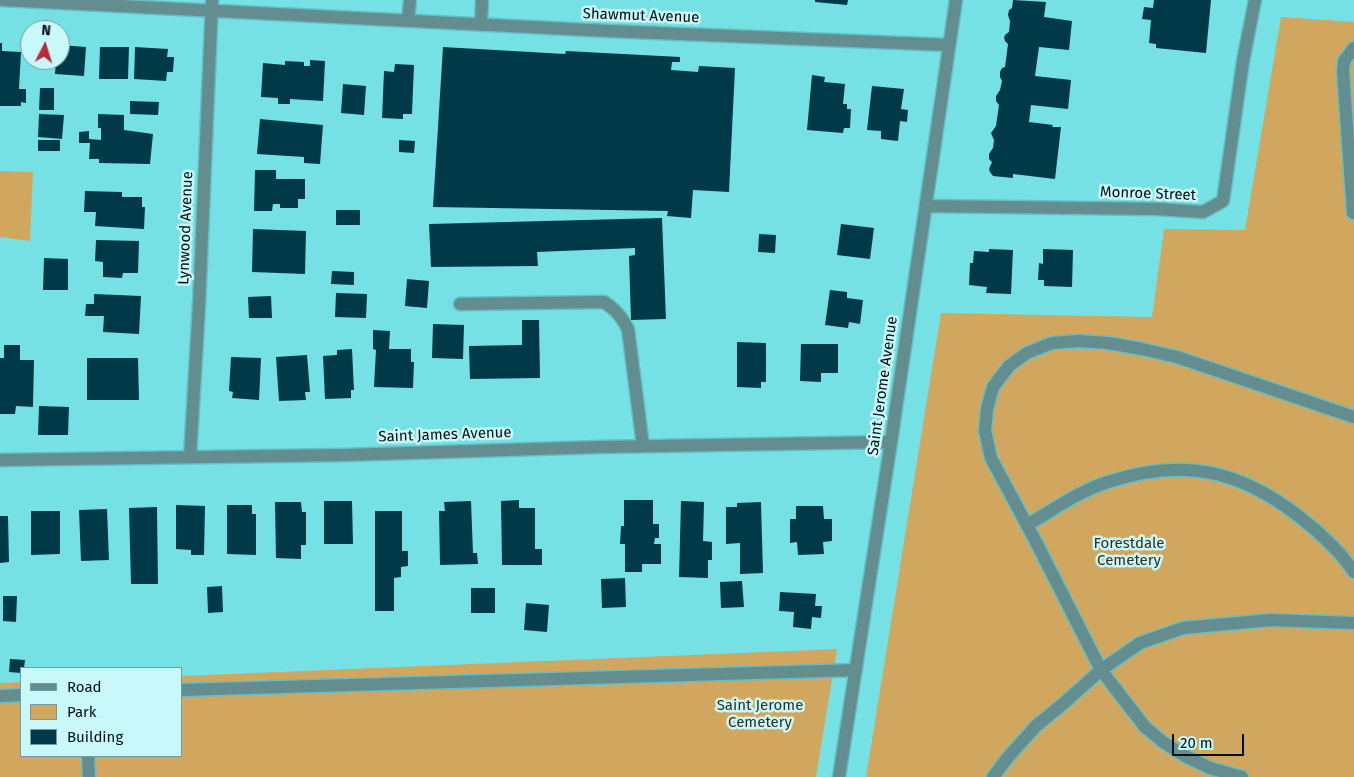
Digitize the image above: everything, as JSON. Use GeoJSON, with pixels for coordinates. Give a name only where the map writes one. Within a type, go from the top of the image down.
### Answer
{"type":"FeatureCollection","features":[{"type":"Feature","properties":{"kind":"street","name":"Shawmut Avenue"},"geometry":{"type":"LineString","coordinates":[[3,0],[212,5],[481,25],[950,45]]}},
{"type":"Feature","properties":{"kind":"street"},"geometry":{"type":"LineString","coordinates":[[408,21],[410,0]]}},
{"type":"Feature","properties":{"kind":"street"},"geometry":{"type":"LineString","coordinates":[[481,25],[482,0]]}},
{"type":"Feature","properties":{"kind":"street","name":"Saint Jerome Avenue"},"geometry":{"type":"LineString","coordinates":[[839,777],[892,442],[956,0]]}},
{"type":"Feature","properties":{"kind":"street","name":"Monroe Street"},"geometry":{"type":"LineString","coordinates":[[926,206],[1157,209],[1202,212],[1223,201],[1243,61],[1255,0]]}},
{"type":"Feature","properties":{"kind":"street","name":"Lynwood Avenue"},"geometry":{"type":"LineString","coordinates":[[190,457],[200,295],[212,5]]}},
{"type":"Feature","properties":{"kind":"street"},"geometry":{"type":"LineString","coordinates":[[1353,213],[1343,71],[1344,61],[1354,48]]}},
{"type":"Feature","properties":{"kind":"street"},"geometry":{"type":"LineString","coordinates":[[460,304],[604,302],[614,309],[628,329],[642,446]]}},
{"type":"Feature","properties":{"kind":"street"},"geometry":{"type":"LineString","coordinates":[[1242,777],[1210,768],[1163,742],[1145,727],[1101,670],[991,458],[985,431],[987,409],[993,387],[1009,366],[1027,353],[1052,344],[1079,341],[1108,343],[1142,348],[1177,357],[1354,417]]}},
{"type":"Feature","properties":{"kind":"street","name":"Saint James Avenue"},"geometry":{"type":"LineString","coordinates":[[0,460],[345,455],[642,446],[892,442]]}},
{"type":"Feature","properties":{"kind":"street"},"geometry":{"type":"LineString","coordinates":[[1026,525],[1079,494],[1106,482],[1158,470],[1193,470],[1225,475],[1258,489],[1287,507],[1318,531],[1347,561],[1354,572]]}},
{"type":"Feature","properties":{"kind":"street"},"geometry":{"type":"LineString","coordinates":[[994,777],[1009,756],[1036,726],[1101,670],[1140,643],[1183,628],[1271,620],[1354,623]]}},
{"type":"Feature","properties":{"kind":"street"},"geometry":{"type":"LineString","coordinates":[[182,690],[856,670]]}},
{"type":"Feature","properties":{"kind":"street"},"geometry":{"type":"LineString","coordinates":[[0,696],[20,695]]}},
{"type":"Feature","properties":{"kind":"street"},"geometry":{"type":"LineString","coordinates":[[88,757],[89,777]]}},
{"type":"Feature","properties":{"kind":"green space","name":"Forestdale Cemetery"},"geometry":{"type":"Polygon","coordinates":[[[1281,17],[1354,22],[1354,777],[866,777],[941,313],[1152,317],[1164,229],[1245,230],[1281,17]]]}},
{"type":"Feature","properties":{"kind":"green space"},"geometry":{"type":"Polygon","coordinates":[[[0,171],[33,172],[30,241],[0,237],[0,171]]]}},
{"type":"Feature","properties":{"kind":"green space","name":"Saint Jerome Cemetery"},"geometry":{"type":"Polygon","coordinates":[[[837,649],[816,777],[0,777],[0,683],[20,682],[20,757],[182,757],[182,676],[837,649]]]}},
{"type":"Feature","properties":{"kind":"building"},"geometry":{"type":"Polygon","coordinates":[[[815,0],[848,0],[847,5],[815,2],[815,0]]]}},
{"type":"Feature","properties":{"kind":"building"},"geometry":{"type":"Polygon","coordinates":[[[1013,0],[1046,2],[1044,17],[1072,21],[1069,50],[1039,47],[1035,76],[1071,80],[1068,109],[1031,105],[1029,122],[1061,127],[1055,179],[1013,174],[1013,178],[993,176],[989,169],[992,162],[989,159],[989,154],[993,148],[994,140],[991,133],[996,126],[999,105],[996,101],[996,96],[1000,90],[1002,81],[1000,72],[1005,67],[1008,44],[1004,37],[1009,32],[1010,21],[1008,15],[1009,10],[1012,8],[1013,0]]]}},
{"type":"Feature","properties":{"kind":"building"},"geometry":{"type":"Polygon","coordinates":[[[1154,0],[1211,0],[1206,53],[1156,48],[1156,44],[1149,43],[1151,20],[1142,19],[1144,7],[1153,8],[1154,0]]]}},
{"type":"Feature","properties":{"kind":"building"},"geometry":{"type":"Polygon","coordinates":[[[0,43],[2,43],[2,51],[20,52],[19,89],[26,89],[26,103],[21,102],[21,106],[0,106],[0,43]]]}},
{"type":"Feature","properties":{"kind":"building"},"geometry":{"type":"Polygon","coordinates":[[[70,46],[86,47],[84,76],[55,74],[55,70],[70,70],[70,46]]]}},
{"type":"Feature","properties":{"kind":"building"},"geometry":{"type":"Polygon","coordinates":[[[100,47],[129,47],[128,79],[99,79],[100,47]]]}},
{"type":"Feature","properties":{"kind":"building"},"geometry":{"type":"Polygon","coordinates":[[[135,47],[168,49],[167,57],[174,57],[173,72],[167,72],[166,81],[134,79],[135,47]]]}},
{"type":"Feature","properties":{"kind":"building"},"geometry":{"type":"Polygon","coordinates":[[[443,47],[565,54],[566,51],[680,57],[680,62],[672,62],[671,70],[698,72],[699,66],[735,68],[729,192],[693,190],[691,218],[667,216],[668,211],[433,207],[443,47]]]}},
{"type":"Feature","properties":{"kind":"building"},"geometry":{"type":"Polygon","coordinates":[[[310,60],[325,61],[323,101],[290,99],[290,104],[278,104],[278,98],[261,97],[263,63],[285,65],[285,61],[304,62],[304,66],[310,66],[310,60]]]}},
{"type":"Feature","properties":{"kind":"building"},"geometry":{"type":"Polygon","coordinates":[[[395,64],[414,65],[412,114],[403,114],[403,119],[382,118],[384,71],[394,72],[395,64]]]}},
{"type":"Feature","properties":{"kind":"building"},"geometry":{"type":"Polygon","coordinates":[[[812,75],[825,77],[824,82],[845,84],[843,104],[847,104],[847,109],[851,109],[850,128],[844,128],[843,133],[807,130],[812,75]]]}},
{"type":"Feature","properties":{"kind":"building"},"geometry":{"type":"Polygon","coordinates":[[[343,84],[366,86],[364,115],[341,113],[343,84]]]}},
{"type":"Feature","properties":{"kind":"building"},"geometry":{"type":"Polygon","coordinates":[[[872,86],[904,89],[901,109],[908,110],[907,122],[900,121],[898,141],[881,139],[881,131],[867,130],[872,86]]]}},
{"type":"Feature","properties":{"kind":"building"},"geometry":{"type":"Polygon","coordinates":[[[40,88],[54,88],[54,110],[39,110],[40,88]]]}},
{"type":"Feature","properties":{"kind":"building"},"geometry":{"type":"Polygon","coordinates":[[[130,101],[159,102],[158,115],[130,114],[130,101]]]}},
{"type":"Feature","properties":{"kind":"building"},"geometry":{"type":"Polygon","coordinates":[[[39,114],[64,115],[62,139],[38,137],[39,114]]]}},
{"type":"Feature","properties":{"kind":"building"},"geometry":{"type":"Polygon","coordinates":[[[98,114],[124,115],[124,130],[153,134],[150,164],[99,163],[99,159],[89,159],[90,143],[79,143],[79,132],[89,131],[89,139],[101,140],[101,128],[98,128],[98,114]]]}},
{"type":"Feature","properties":{"kind":"building"},"geometry":{"type":"Polygon","coordinates":[[[260,119],[323,125],[320,164],[304,163],[304,157],[257,154],[260,119]]]}},
{"type":"Feature","properties":{"kind":"building"},"geometry":{"type":"Polygon","coordinates":[[[38,140],[60,140],[60,151],[38,151],[38,140]]]}},
{"type":"Feature","properties":{"kind":"building"},"geometry":{"type":"Polygon","coordinates":[[[399,140],[415,141],[414,153],[399,152],[399,140]]]}},
{"type":"Feature","properties":{"kind":"building"},"geometry":{"type":"Polygon","coordinates":[[[255,170],[276,170],[276,179],[305,179],[305,199],[298,199],[298,208],[280,208],[280,204],[273,204],[272,211],[254,211],[255,170]]]}},
{"type":"Feature","properties":{"kind":"building"},"geometry":{"type":"Polygon","coordinates":[[[85,191],[122,192],[122,197],[142,197],[142,207],[145,207],[144,229],[95,226],[96,212],[84,212],[85,191]]]}},
{"type":"Feature","properties":{"kind":"building"},"geometry":{"type":"Polygon","coordinates":[[[336,210],[360,210],[360,225],[336,225],[336,210]]]}},
{"type":"Feature","properties":{"kind":"building"},"geometry":{"type":"Polygon","coordinates":[[[662,218],[666,319],[631,320],[629,256],[635,255],[635,248],[537,252],[538,266],[431,267],[429,224],[662,218]]]}},
{"type":"Feature","properties":{"kind":"building"},"geometry":{"type":"Polygon","coordinates":[[[841,224],[874,228],[870,259],[837,255],[841,224]]]}},
{"type":"Feature","properties":{"kind":"building"},"geometry":{"type":"Polygon","coordinates":[[[253,229],[306,231],[305,274],[252,272],[253,229]]]}},
{"type":"Feature","properties":{"kind":"building"},"geometry":{"type":"Polygon","coordinates":[[[759,234],[776,235],[775,253],[758,252],[759,234]]]}},
{"type":"Feature","properties":{"kind":"building"},"geometry":{"type":"Polygon","coordinates":[[[96,240],[139,241],[138,273],[123,273],[122,278],[103,277],[103,262],[95,261],[96,240]]]}},
{"type":"Feature","properties":{"kind":"building"},"geometry":{"type":"Polygon","coordinates":[[[989,249],[1013,250],[1011,294],[986,293],[987,287],[969,285],[970,263],[973,263],[974,251],[989,252],[989,249]]]}},
{"type":"Feature","properties":{"kind":"building"},"geometry":{"type":"Polygon","coordinates":[[[1043,249],[1073,250],[1072,287],[1044,286],[1044,280],[1038,280],[1039,263],[1043,264],[1043,249]]]}},
{"type":"Feature","properties":{"kind":"building"},"geometry":{"type":"Polygon","coordinates":[[[44,258],[68,259],[68,290],[43,290],[44,258]]]}},
{"type":"Feature","properties":{"kind":"building"},"geometry":{"type":"Polygon","coordinates":[[[332,271],[354,272],[354,285],[331,284],[332,271]]]}},
{"type":"Feature","properties":{"kind":"building"},"geometry":{"type":"Polygon","coordinates":[[[407,279],[429,281],[427,308],[405,306],[407,279]]]}},
{"type":"Feature","properties":{"kind":"building"},"geometry":{"type":"Polygon","coordinates":[[[830,290],[847,292],[847,298],[863,300],[860,324],[849,322],[848,328],[825,325],[830,290]]]}},
{"type":"Feature","properties":{"kind":"building"},"geometry":{"type":"Polygon","coordinates":[[[336,293],[367,294],[366,318],[335,317],[336,293]]]}},
{"type":"Feature","properties":{"kind":"building"},"geometry":{"type":"Polygon","coordinates":[[[94,294],[141,296],[139,334],[103,332],[104,316],[85,316],[86,304],[94,304],[94,294]]]}},
{"type":"Feature","properties":{"kind":"building"},"geometry":{"type":"Polygon","coordinates":[[[271,296],[272,318],[249,318],[248,297],[271,296]]]}},
{"type":"Feature","properties":{"kind":"building"},"geometry":{"type":"Polygon","coordinates":[[[522,320],[539,320],[540,378],[470,379],[469,346],[522,345],[522,320]]]}},
{"type":"Feature","properties":{"kind":"building"},"geometry":{"type":"Polygon","coordinates":[[[433,324],[464,325],[463,359],[432,358],[433,324]]]}},
{"type":"Feature","properties":{"kind":"building"},"geometry":{"type":"Polygon","coordinates":[[[373,330],[390,331],[389,349],[411,349],[411,362],[414,362],[413,388],[374,387],[376,350],[373,349],[373,330]]]}},
{"type":"Feature","properties":{"kind":"building"},"geometry":{"type":"Polygon","coordinates":[[[737,342],[766,343],[766,382],[761,382],[761,388],[737,387],[737,342]]]}},
{"type":"Feature","properties":{"kind":"building"},"geometry":{"type":"Polygon","coordinates":[[[801,344],[838,344],[838,373],[821,373],[821,382],[800,381],[801,344]]]}},
{"type":"Feature","properties":{"kind":"building"},"geometry":{"type":"Polygon","coordinates":[[[4,345],[20,345],[20,360],[34,360],[33,407],[16,406],[15,414],[0,414],[0,358],[4,358],[4,345]]]}},
{"type":"Feature","properties":{"kind":"building"},"geometry":{"type":"Polygon","coordinates":[[[352,349],[354,390],[351,390],[351,398],[325,399],[323,356],[337,355],[337,350],[352,349]]]}},
{"type":"Feature","properties":{"kind":"building"},"geometry":{"type":"Polygon","coordinates":[[[307,355],[310,392],[305,392],[306,400],[279,401],[276,357],[307,355]]]}},
{"type":"Feature","properties":{"kind":"building"},"geometry":{"type":"Polygon","coordinates":[[[231,357],[261,358],[259,400],[232,398],[233,392],[229,391],[231,357]]]}},
{"type":"Feature","properties":{"kind":"building"},"geometry":{"type":"Polygon","coordinates":[[[87,358],[138,358],[139,400],[87,400],[87,358]]]}},
{"type":"Feature","properties":{"kind":"building"},"geometry":{"type":"Polygon","coordinates":[[[39,406],[69,407],[68,435],[38,435],[39,406]]]}},
{"type":"Feature","properties":{"kind":"building"},"geometry":{"type":"Polygon","coordinates":[[[519,500],[519,508],[535,508],[535,549],[542,549],[542,565],[502,565],[501,501],[519,500]]]}},
{"type":"Feature","properties":{"kind":"building"},"geometry":{"type":"Polygon","coordinates":[[[624,500],[653,500],[653,524],[659,524],[659,538],[655,538],[654,544],[661,544],[661,564],[642,564],[642,572],[625,572],[625,544],[620,544],[621,526],[624,526],[624,500]]]}},
{"type":"Feature","properties":{"kind":"building"},"geometry":{"type":"Polygon","coordinates":[[[324,501],[352,501],[353,544],[324,544],[324,501]]]}},
{"type":"Feature","properties":{"kind":"building"},"geometry":{"type":"Polygon","coordinates":[[[471,501],[473,553],[477,553],[478,564],[440,565],[439,511],[445,511],[444,502],[471,501]]]}},
{"type":"Feature","properties":{"kind":"building"},"geometry":{"type":"Polygon","coordinates":[[[681,501],[704,502],[703,541],[712,542],[712,560],[708,560],[708,578],[679,577],[681,501]]]}},
{"type":"Feature","properties":{"kind":"building"},"geometry":{"type":"Polygon","coordinates":[[[275,502],[301,502],[302,512],[306,512],[306,545],[301,545],[301,559],[276,558],[275,502]]]}},
{"type":"Feature","properties":{"kind":"building"},"geometry":{"type":"Polygon","coordinates":[[[761,502],[763,573],[740,574],[740,543],[726,544],[726,507],[737,507],[737,503],[761,502]]]}},
{"type":"Feature","properties":{"kind":"building"},"geometry":{"type":"Polygon","coordinates":[[[176,505],[205,506],[204,555],[191,555],[191,550],[176,549],[176,505]]]}},
{"type":"Feature","properties":{"kind":"building"},"geometry":{"type":"Polygon","coordinates":[[[227,505],[252,505],[252,514],[256,514],[256,555],[227,554],[227,505]]]}},
{"type":"Feature","properties":{"kind":"building"},"geometry":{"type":"Polygon","coordinates":[[[796,506],[823,506],[824,519],[832,519],[832,541],[823,542],[824,554],[798,555],[797,542],[790,543],[790,519],[796,519],[796,506]]]}},
{"type":"Feature","properties":{"kind":"building"},"geometry":{"type":"Polygon","coordinates":[[[157,507],[158,584],[131,584],[129,508],[157,507]]]}},
{"type":"Feature","properties":{"kind":"building"},"geometry":{"type":"Polygon","coordinates":[[[107,509],[109,560],[81,561],[79,510],[107,509]]]}},
{"type":"Feature","properties":{"kind":"building"},"geometry":{"type":"Polygon","coordinates":[[[31,511],[60,511],[60,554],[31,555],[31,511]]]}},
{"type":"Feature","properties":{"kind":"building"},"geometry":{"type":"Polygon","coordinates":[[[375,511],[402,511],[402,551],[408,551],[408,566],[401,567],[401,577],[394,578],[394,611],[375,611],[375,511]]]}},
{"type":"Feature","properties":{"kind":"building"},"geometry":{"type":"Polygon","coordinates":[[[0,516],[8,516],[9,562],[0,563],[0,516]]]}},
{"type":"Feature","properties":{"kind":"building"},"geometry":{"type":"Polygon","coordinates":[[[625,578],[626,607],[602,608],[601,579],[625,578]]]}},
{"type":"Feature","properties":{"kind":"building"},"geometry":{"type":"Polygon","coordinates":[[[742,581],[744,607],[721,608],[720,582],[742,581]]]}},
{"type":"Feature","properties":{"kind":"building"},"geometry":{"type":"Polygon","coordinates":[[[222,586],[223,612],[208,613],[207,587],[222,586]]]}},
{"type":"Feature","properties":{"kind":"building"},"geometry":{"type":"Polygon","coordinates":[[[471,588],[495,588],[495,613],[471,613],[471,588]]]}},
{"type":"Feature","properties":{"kind":"building"},"geometry":{"type":"Polygon","coordinates":[[[780,592],[816,594],[815,606],[822,606],[821,618],[812,617],[811,629],[793,627],[794,612],[779,611],[780,592]]]}},
{"type":"Feature","properties":{"kind":"building"},"geometry":{"type":"Polygon","coordinates":[[[3,596],[17,596],[16,622],[3,621],[3,596]]]}},
{"type":"Feature","properties":{"kind":"building"},"geometry":{"type":"Polygon","coordinates":[[[526,603],[549,605],[547,632],[524,630],[526,603]]]}},
{"type":"Feature","properties":{"kind":"building"},"geometry":{"type":"Polygon","coordinates":[[[10,659],[25,660],[24,667],[20,667],[20,673],[9,672],[10,659]]]}}]}
